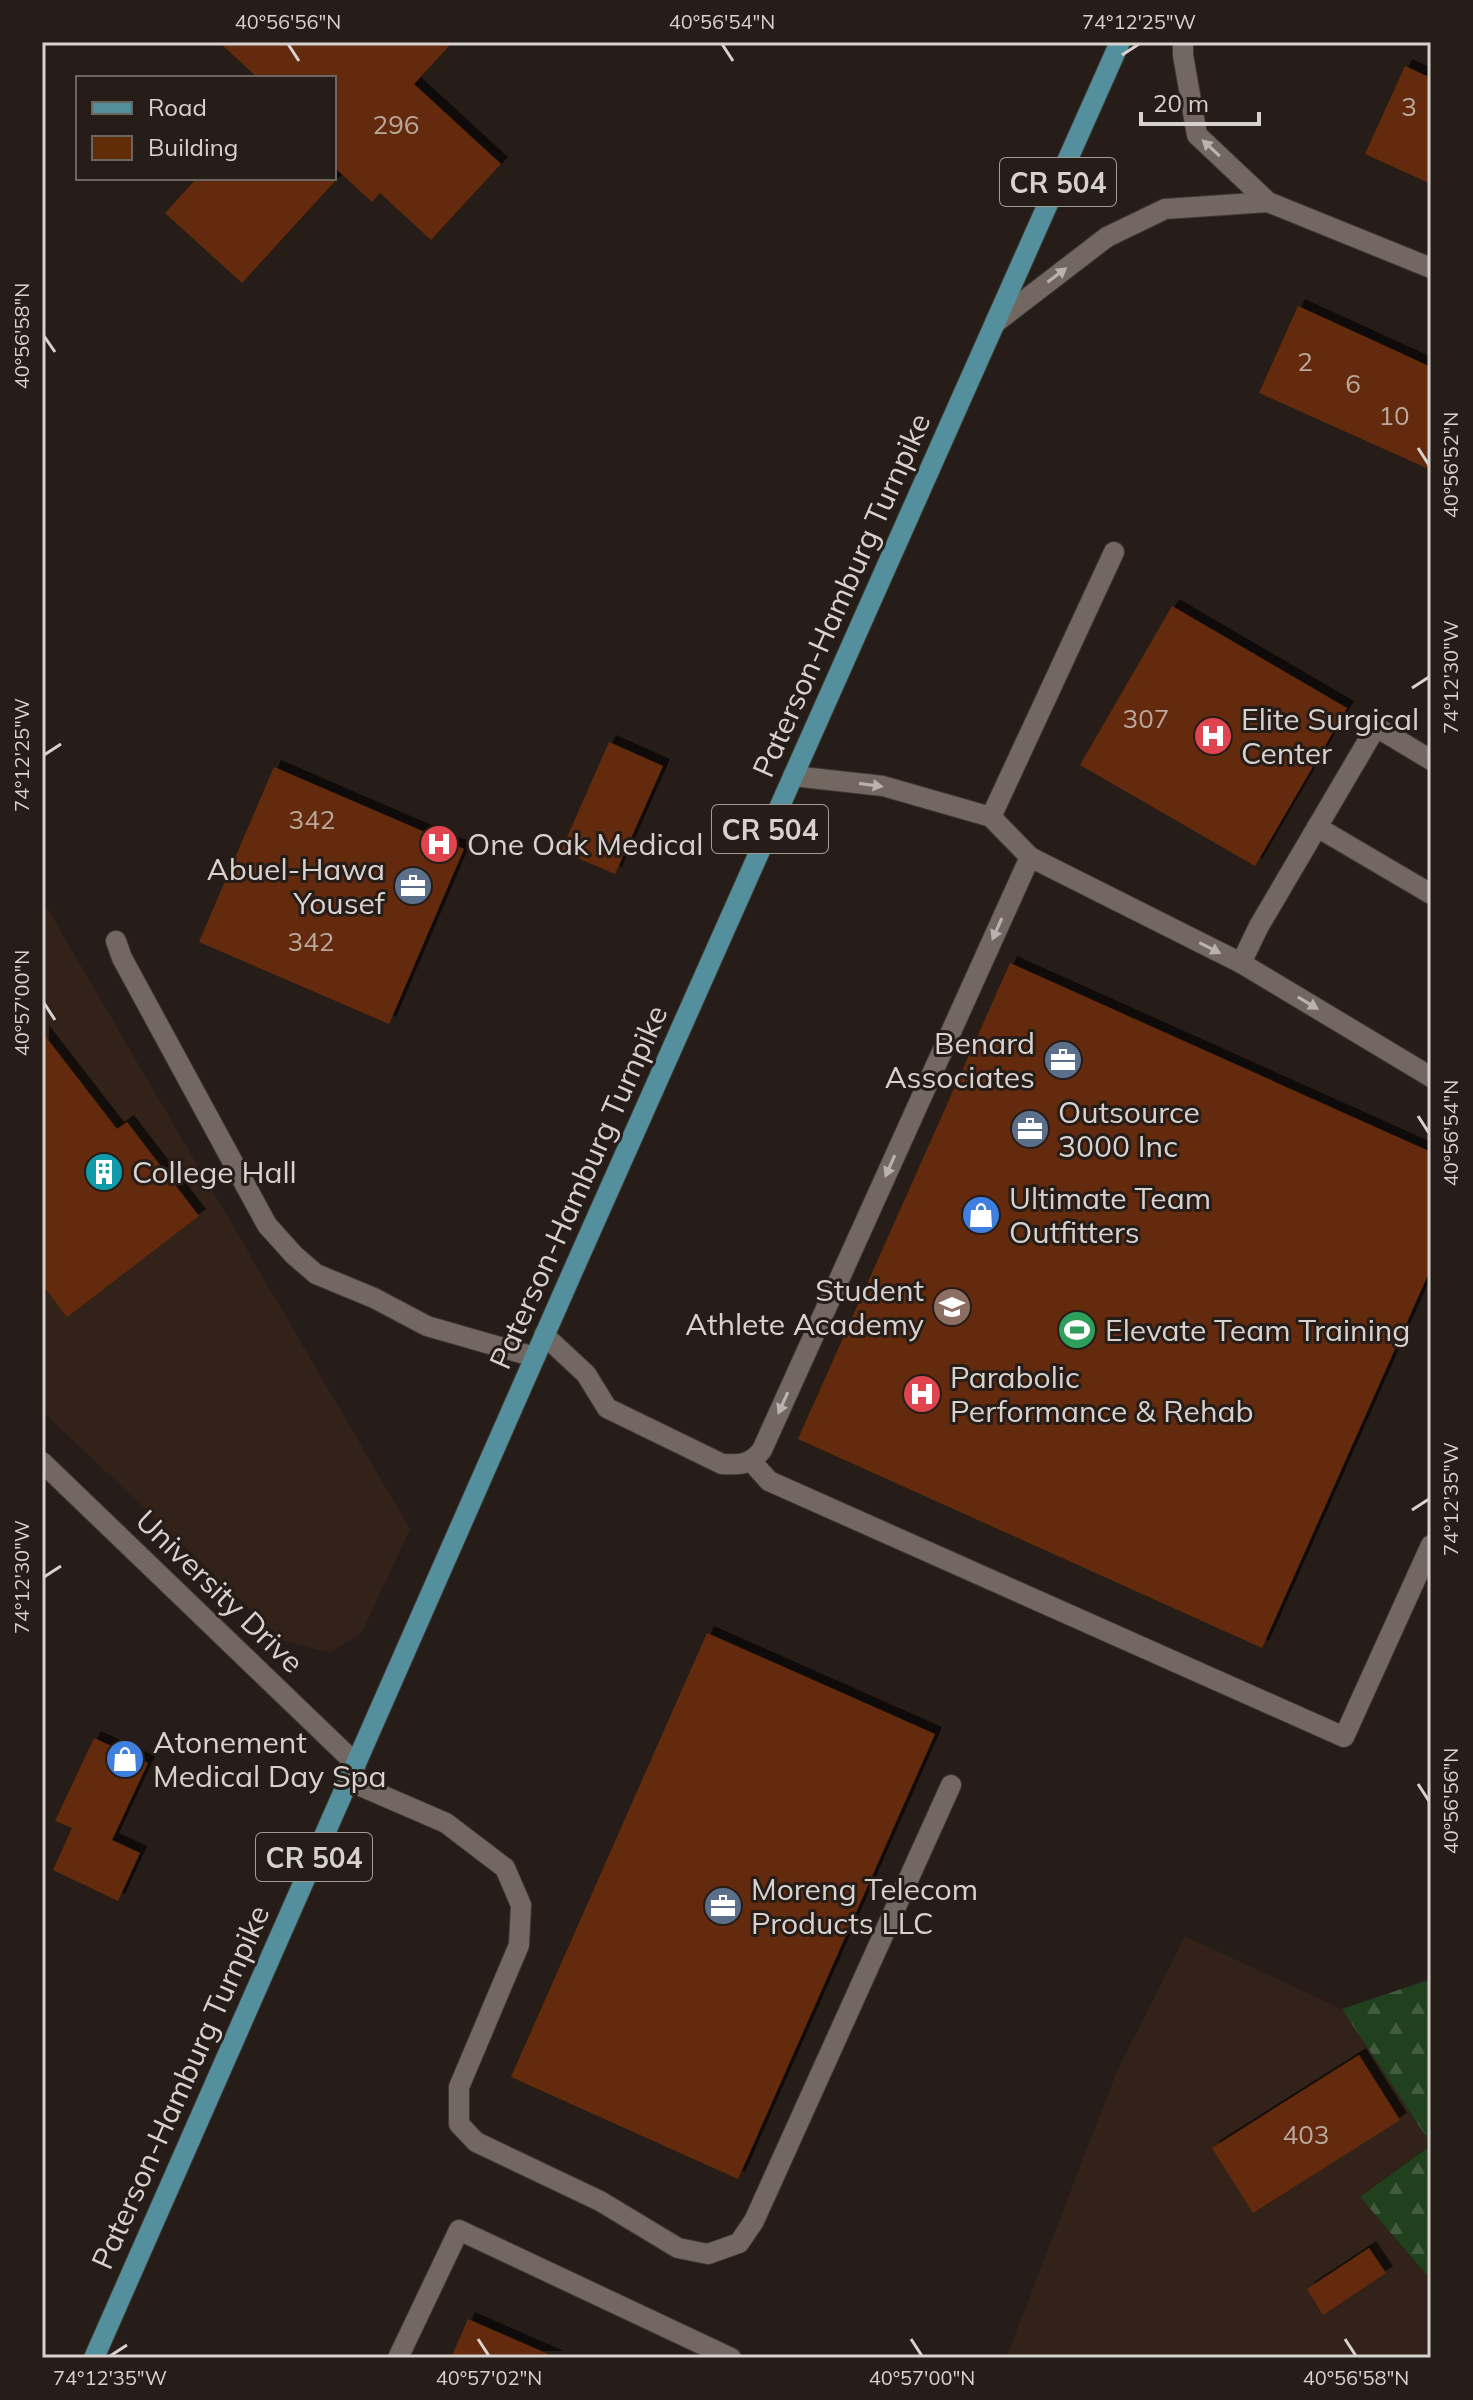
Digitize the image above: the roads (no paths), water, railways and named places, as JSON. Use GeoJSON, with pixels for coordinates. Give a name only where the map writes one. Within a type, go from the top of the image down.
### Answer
{"type":"FeatureCollection","features":[{"type":"Feature","properties":{"kind":"main road","name":"Paterson-Hamburg Turnpike"},"geometry":{"type":"LineString","coordinates":[[94,2358],[544,1335],[1120,42]]}},
{"type":"Feature","properties":{"kind":"street"},"geometry":{"type":"LineString","coordinates":[[1183,42],[1197,135],[1268,202],[1431,268]]}},
{"type":"Feature","properties":{"kind":"street"},"geometry":{"type":"LineString","coordinates":[[995,323],[1107,237],[1165,209],[1268,202]]}},
{"type":"Feature","properties":{"kind":"street"},"geometry":{"type":"LineString","coordinates":[[991,817],[1114,552]]}},
{"type":"Feature","properties":{"kind":"street"},"geometry":{"type":"LineString","coordinates":[[1241,963],[1259,926],[1376,727],[1431,760]]}},
{"type":"Feature","properties":{"kind":"street"},"geometry":{"type":"LineString","coordinates":[[793,776],[883,786],[991,817],[1030,857],[1241,963],[1431,1077]]}},
{"type":"Feature","properties":{"kind":"street"},"geometry":{"type":"LineString","coordinates":[[1317,827],[1431,894]]}},
{"type":"Feature","properties":{"kind":"street"},"geometry":{"type":"LineString","coordinates":[[544,1335],[586,1374],[607,1408],[722,1464],[752,1462],[768,1436],[1030,857]]}},
{"type":"Feature","properties":{"kind":"street"},"geometry":{"type":"LineString","coordinates":[[116,941],[122,958],[267,1225],[294,1255],[316,1274],[374,1298],[427,1326],[535,1357]]}},
{"type":"Feature","properties":{"kind":"street","name":"University Drive"},"geometry":{"type":"LineString","coordinates":[[42,1462],[352,1773]]}},
{"type":"Feature","properties":{"kind":"street"},"geometry":{"type":"LineString","coordinates":[[752,1462],[769,1481],[1344,1737],[1431,1545]]}},
{"type":"Feature","properties":{"kind":"street"},"geometry":{"type":"LineString","coordinates":[[352,1773],[446,1823],[505,1868],[521,1905],[519,1945],[459,2087],[459,2124],[476,2142],[600,2201],[678,2248],[708,2254],[739,2243],[754,2221],[951,1785]]}},
{"type":"Feature","properties":{"kind":"street"},"geometry":{"type":"LineString","coordinates":[[398,2358],[459,2230],[731,2358]]}},
{"type":"Feature","properties":{"kind":"place","name":"Elite Surgical Center"},"geometry":{"type":"Point","coordinates":[1213,736]}},
{"type":"Feature","properties":{"kind":"place","name":"One Oak Medical"},"geometry":{"type":"Point","coordinates":[439,844]}},
{"type":"Feature","properties":{"kind":"place","name":"Abuel-Hawa Yousef"},"geometry":{"type":"Point","coordinates":[413,886]}},
{"type":"Feature","properties":{"kind":"place","name":"Benard Associates"},"geometry":{"type":"Point","coordinates":[1063,1060]}},
{"type":"Feature","properties":{"kind":"place","name":"Outsource 3000 Inc"},"geometry":{"type":"Point","coordinates":[1030,1129]}},
{"type":"Feature","properties":{"kind":"place","name":"College Hall"},"geometry":{"type":"Point","coordinates":[104,1172]}},
{"type":"Feature","properties":{"kind":"place","name":"Ultimate Team Outfitters"},"geometry":{"type":"Point","coordinates":[981,1215]}},
{"type":"Feature","properties":{"kind":"place","name":"Student Athlete Academy"},"geometry":{"type":"Point","coordinates":[952,1307]}},
{"type":"Feature","properties":{"kind":"place","name":"Elevate Team Training"},"geometry":{"type":"Point","coordinates":[1077,1330]}},
{"type":"Feature","properties":{"kind":"place","name":"Parabolic Performance & Rehab"},"geometry":{"type":"Point","coordinates":[922,1394]}},
{"type":"Feature","properties":{"kind":"place","name":"Atonement Medical Day Spa"},"geometry":{"type":"Point","coordinates":[125,1759]}},
{"type":"Feature","properties":{"kind":"place","name":"Moreng Telecom Products LLC"},"geometry":{"type":"Point","coordinates":[723,1906]}}]}
